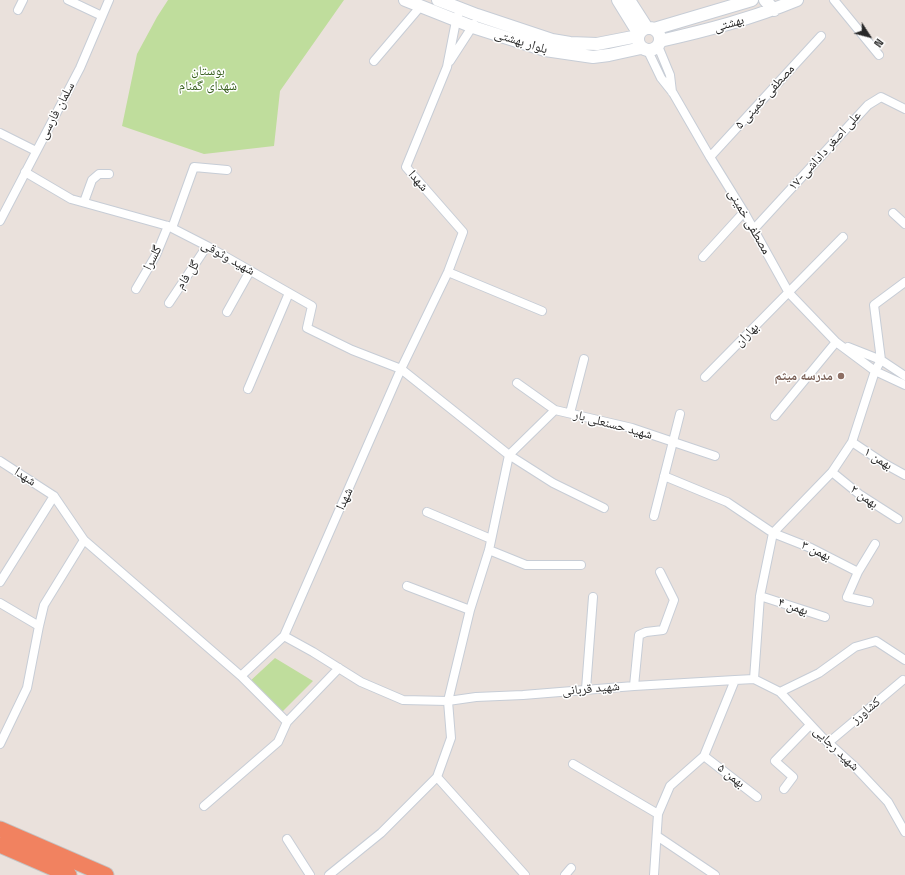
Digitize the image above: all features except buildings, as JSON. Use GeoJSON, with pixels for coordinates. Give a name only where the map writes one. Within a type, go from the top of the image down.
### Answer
{"type":"FeatureCollection","features":[{"type":"Feature","properties":{"kind":"highway"},"geometry":{"type":"LineString","coordinates":[[0,829],[106,875]]}},
{"type":"Feature","properties":{"kind":"highway"},"geometry":{"type":"LineString","coordinates":[[0,845],[69,875]]}},
{"type":"Feature","properties":{"kind":"main road","name":"بلوار بهشتی"},"geometry":{"type":"LineString","coordinates":[[405,0],[474,27],[545,50],[574,55],[598,56],[652,46]]}},
{"type":"Feature","properties":{"kind":"main road","name":"بلوار بهشتی"},"geometry":{"type":"LineString","coordinates":[[438,0],[477,15],[552,40],[570,43],[597,44],[644,32]]}},
{"type":"Feature","properties":{"kind":"main road"},"geometry":{"type":"LineString","coordinates":[[618,0],[644,32],[659,34],[652,46],[638,42],[644,32]]}},
{"type":"Feature","properties":{"kind":"main road"},"geometry":{"type":"LineString","coordinates":[[629,0],[644,32]]}},
{"type":"Feature","properties":{"kind":"main road","name":"بهشتی"},"geometry":{"type":"LineString","coordinates":[[644,32],[752,0]]}},
{"type":"Feature","properties":{"kind":"main road"},"geometry":{"type":"LineString","coordinates":[[765,0],[774,10]]}},
{"type":"Feature","properties":{"kind":"main road","name":"بهشتی"},"geometry":{"type":"LineString","coordinates":[[652,46],[733,24],[774,10],[797,0]]}},
{"type":"Feature","properties":{"kind":"street"},"geometry":{"type":"LineString","coordinates":[[18,10],[23,0]]}},
{"type":"Feature","properties":{"kind":"street"},"geometry":{"type":"LineString","coordinates":[[68,0],[102,16]]}},
{"type":"Feature","properties":{"kind":"street","name":"سلمان فارسی"},"geometry":{"type":"LineString","coordinates":[[0,221],[80,68],[109,0]]}},
{"type":"Feature","properties":{"kind":"street"},"geometry":{"type":"LineString","coordinates":[[834,0],[879,55]]}},
{"type":"Feature","properties":{"kind":"street"},"geometry":{"type":"LineString","coordinates":[[374,61],[420,7]]}},
{"type":"Feature","properties":{"kind":"street","name":"شهدا"},"geometry":{"type":"LineString","coordinates":[[0,461],[54,496],[84,540],[241,676],[284,636],[401,369],[448,272],[463,232],[406,167],[447,67],[456,20],[460,9]]}},
{"type":"Feature","properties":{"kind":"street"},"geometry":{"type":"LineString","coordinates":[[447,67],[461,44],[474,27],[477,15]]}},
{"type":"Feature","properties":{"kind":"street","name":"مصطفی خمینی ۵"},"geometry":{"type":"LineString","coordinates":[[710,158],[821,36]]}},
{"type":"Feature","properties":{"kind":"street","name":"مصطفی خمینی"},"geometry":{"type":"LineString","coordinates":[[652,46],[661,78],[672,93],[744,212],[789,293],[836,342],[875,371],[905,385]]}},
{"type":"Feature","properties":{"kind":"street","name":"علی اصغر داداشی-۱۷"},"geometry":{"type":"LineString","coordinates":[[754,229],[868,105],[880,97],[905,109]]}},
{"type":"Feature","properties":{"kind":"street"},"geometry":{"type":"LineString","coordinates":[[0,133],[36,151]]}},
{"type":"Feature","properties":{"kind":"street","name":"گلسرا"},"geometry":{"type":"LineString","coordinates":[[136,289],[170,227],[194,167],[227,170]]}},
{"type":"Feature","properties":{"kind":"street","name":"شهید وثوقی"},"geometry":{"type":"LineString","coordinates":[[25,172],[71,199],[170,227],[207,246],[312,306],[307,328],[352,350],[401,369]]}},
{"type":"Feature","properties":{"kind":"street"},"geometry":{"type":"LineString","coordinates":[[84,202],[92,180],[100,174],[109,174]]}},
{"type":"Feature","properties":{"kind":"street"},"geometry":{"type":"LineString","coordinates":[[703,257],[744,212]]}},
{"type":"Feature","properties":{"kind":"street"},"geometry":{"type":"LineString","coordinates":[[893,213],[905,224]]}},
{"type":"Feature","properties":{"kind":"street","name":"بهاران"},"geometry":{"type":"LineString","coordinates":[[705,377],[844,237]]}},
{"type":"Feature","properties":{"kind":"street","name":"گل فام"},"geometry":{"type":"LineString","coordinates":[[169,303],[207,246]]}},
{"type":"Feature","properties":{"kind":"street"},"geometry":{"type":"LineString","coordinates":[[227,312],[250,271]]}},
{"type":"Feature","properties":{"kind":"street"},"geometry":{"type":"LineString","coordinates":[[448,272],[542,311]]}},
{"type":"Feature","properties":{"kind":"street"},"geometry":{"type":"LineString","coordinates":[[754,679],[760,596],[773,533],[832,472],[852,442],[875,371],[881,360],[874,305],[905,282]]}},
{"type":"Feature","properties":{"kind":"street"},"geometry":{"type":"LineString","coordinates":[[248,389],[289,293]]}},
{"type":"Feature","properties":{"kind":"street"},"geometry":{"type":"LineString","coordinates":[[775,416],[836,342]]}},
{"type":"Feature","properties":{"kind":"street","name":"مصطفی خمینی"},"geometry":{"type":"LineString","coordinates":[[836,342],[881,360],[905,376]]}},
{"type":"Feature","properties":{"kind":"street"},"geometry":{"type":"LineString","coordinates":[[570,413],[584,359]]}},
{"type":"Feature","properties":{"kind":"street"},"geometry":{"type":"LineString","coordinates":[[401,369],[509,455],[553,483],[604,508]]}},
{"type":"Feature","properties":{"kind":"street","name":"شهید حسنعلی بار"},"geometry":{"type":"LineString","coordinates":[[517,382],[555,410],[632,428],[715,456]]}},
{"type":"Feature","properties":{"kind":"street"},"geometry":{"type":"LineString","coordinates":[[329,875],[381,834],[436,777],[451,738],[448,701],[470,610],[489,550],[509,455],[555,410]]}},
{"type":"Feature","properties":{"kind":"street"},"geometry":{"type":"LineString","coordinates":[[654,516],[680,414]]}},
{"type":"Feature","properties":{"kind":"street","name":"بهمن ۱"},"geometry":{"type":"LineString","coordinates":[[852,442],[885,464],[905,475]]}},
{"type":"Feature","properties":{"kind":"street","name":"بهمن ۲"},"geometry":{"type":"LineString","coordinates":[[832,472],[859,494],[898,519]]}},
{"type":"Feature","properties":{"kind":"street","name":"بهمن ۳"},"geometry":{"type":"LineString","coordinates":[[664,476],[726,502],[773,533],[811,548],[858,572]]}},
{"type":"Feature","properties":{"kind":"street"},"geometry":{"type":"LineString","coordinates":[[0,582],[54,496]]}},
{"type":"Feature","properties":{"kind":"street"},"geometry":{"type":"LineString","coordinates":[[427,512],[491,539]]}},
{"type":"Feature","properties":{"kind":"street"},"geometry":{"type":"LineString","coordinates":[[0,744],[27,688],[44,605],[84,540]]}},
{"type":"Feature","properties":{"kind":"street"},"geometry":{"type":"LineString","coordinates":[[869,602],[847,597],[858,572],[875,544]]}},
{"type":"Feature","properties":{"kind":"street"},"geometry":{"type":"LineString","coordinates":[[489,550],[526,565],[581,565]]}},
{"type":"Feature","properties":{"kind":"street"},"geometry":{"type":"LineString","coordinates":[[634,686],[639,635],[646,632],[663,630],[674,600],[660,572]]}},
{"type":"Feature","properties":{"kind":"street"},"geometry":{"type":"LineString","coordinates":[[406,586],[470,610]]}},
{"type":"Feature","properties":{"kind":"street","name":"بهمن ۴"},"geometry":{"type":"LineString","coordinates":[[760,596],[825,617]]}},
{"type":"Feature","properties":{"kind":"street"},"geometry":{"type":"LineString","coordinates":[[586,689],[593,597]]}},
{"type":"Feature","properties":{"kind":"street"},"geometry":{"type":"LineString","coordinates":[[0,603],[39,626]]}},
{"type":"Feature","properties":{"kind":"street","name":"شهید قربانی"},"geometry":{"type":"LineString","coordinates":[[284,636],[361,682],[403,700],[448,701],[586,689],[754,679]]}},
{"type":"Feature","properties":{"kind":"street"},"geometry":{"type":"LineString","coordinates":[[780,692],[819,673],[855,647],[876,641],[905,660]]}},
{"type":"Feature","properties":{"kind":"street"},"geometry":{"type":"LineString","coordinates":[[204,806],[278,742],[287,722],[339,668]]}},
{"type":"Feature","properties":{"kind":"street"},"geometry":{"type":"LineString","coordinates":[[241,676],[287,722]]}},
{"type":"Feature","properties":{"kind":"street","name":"شهید رجایی"},"geometry":{"type":"LineString","coordinates":[[754,679],[780,692],[828,743],[854,766],[888,802],[905,832]]}},
{"type":"Feature","properties":{"kind":"street"},"geometry":{"type":"LineString","coordinates":[[654,875],[658,814],[670,786],[704,756],[735,680]]}},
{"type":"Feature","properties":{"kind":"street","name":"کشاورز"},"geometry":{"type":"LineString","coordinates":[[828,743],[903,680]]}},
{"type":"Feature","properties":{"kind":"street"},"geometry":{"type":"LineString","coordinates":[[784,789],[793,776],[775,761],[810,724]]}},
{"type":"Feature","properties":{"kind":"street","name":"بهمن ۵"},"geometry":{"type":"LineString","coordinates":[[704,756],[757,797]]}},
{"type":"Feature","properties":{"kind":"street"},"geometry":{"type":"LineString","coordinates":[[573,764],[658,814]]}},
{"type":"Feature","properties":{"kind":"street"},"geometry":{"type":"LineString","coordinates":[[436,777],[525,875]]}},
{"type":"Feature","properties":{"kind":"street"},"geometry":{"type":"LineString","coordinates":[[656,836],[715,875]]}},
{"type":"Feature","properties":{"kind":"street"},"geometry":{"type":"LineString","coordinates":[[287,839],[310,875]]}},
{"type":"Feature","properties":{"kind":"street"},"geometry":{"type":"LineString","coordinates":[[565,875],[571,868]]}},
{"type":"Feature","properties":{"kind":"green space","name":"بوستان شهدای گمنام"},"geometry":{"type":"Polygon","coordinates":[[[168,0],[344,0],[280,91],[274,146],[204,154],[122,126],[137,54],[168,0]]]}},
{"type":"Feature","properties":{"kind":"green space"},"geometry":{"type":"Polygon","coordinates":[[[275,658],[313,681],[278,716],[248,683],[275,658]]]}},
{"type":"Feature","properties":{"kind":"place","name":"مدرسه میثم"},"geometry":{"type":"Point","coordinates":[841,376]}}]}
